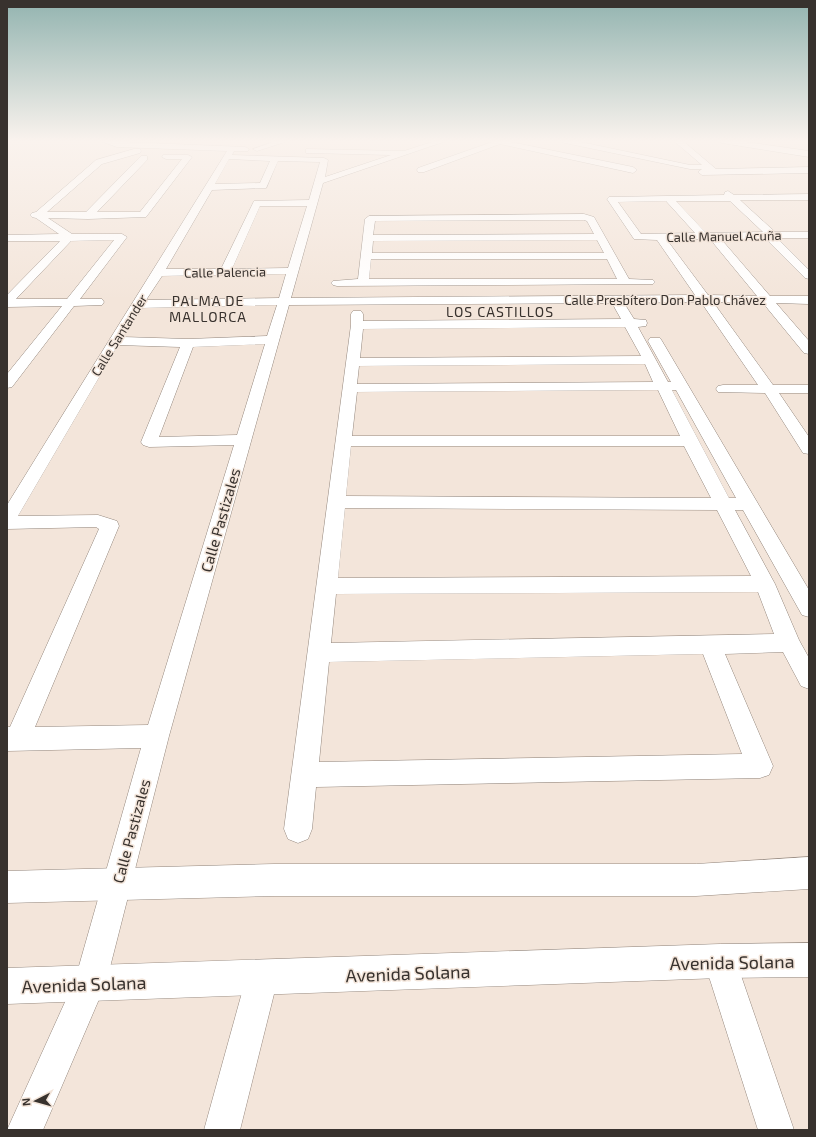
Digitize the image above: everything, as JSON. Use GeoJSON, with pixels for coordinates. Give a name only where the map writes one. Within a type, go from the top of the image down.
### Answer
{"type":"FeatureCollection","features":[{"type":"Feature","properties":{"kind":"street"},"geometry":{"type":"LineString","coordinates":[[26,216],[50,194]]}},
{"type":"Feature","properties":{"kind":"street"},"geometry":{"type":"LineString","coordinates":[[38,215],[62,194]]}},
{"type":"Feature","properties":{"kind":"street"},"geometry":{"type":"LineString","coordinates":[[88,216],[112,194]]}},
{"type":"Feature","properties":{"kind":"street"},"geometry":{"type":"LineString","coordinates":[[26,216],[143,215],[159,194]]}},
{"type":"Feature","properties":{"kind":"street","name":"Calle Santander"},"geometry":{"type":"LineString","coordinates":[[7,522],[114,341],[158,273],[206,194]]}},
{"type":"Feature","properties":{"kind":"street","name":"Calle Pastizales"},"geometry":{"type":"LineString","coordinates":[[25,1130],[90,983],[157,736],[315,194]]}},
{"type":"Feature","properties":{"kind":"street"},"geometry":{"type":"LineString","coordinates":[[728,194],[809,276]]}},
{"type":"Feature","properties":{"kind":"street"},"geometry":{"type":"LineString","coordinates":[[785,194],[799,205]]}},
{"type":"Feature","properties":{"kind":"street"},"geometry":{"type":"LineString","coordinates":[[669,199],[809,197]]}},
{"type":"Feature","properties":{"kind":"street","name":"Calle Manuel Acuña"},"geometry":{"type":"LineString","coordinates":[[669,199],[612,199],[638,237],[809,235]]}},
{"type":"Feature","properties":{"kind":"street"},"geometry":{"type":"LineString","coordinates":[[669,199],[709,237],[766,299],[809,350]]}},
{"type":"Feature","properties":{"kind":"street"},"geometry":{"type":"LineString","coordinates":[[225,272],[257,203],[312,203]]}},
{"type":"Feature","properties":{"kind":"street"},"geometry":{"type":"LineString","coordinates":[[38,215],[69,237]]}},
{"type":"Feature","properties":{"kind":"street"},"geometry":{"type":"LineString","coordinates":[[26,216],[56,237]]}},
{"type":"Feature","properties":{"kind":"street"},"geometry":{"type":"LineString","coordinates":[[489,217],[511,301]]}},
{"type":"Feature","properties":{"kind":"street"},"geometry":{"type":"LineString","coordinates":[[363,283],[370,219],[489,217],[588,217],[591,219],[625,282]]}},
{"type":"Feature","properties":{"kind":"street"},"geometry":{"type":"LineString","coordinates":[[501,217],[526,301]]}},
{"type":"Feature","properties":{"kind":"street"},"geometry":{"type":"LineString","coordinates":[[34,259],[56,237]]}},
{"type":"Feature","properties":{"kind":"street"},"geometry":{"type":"LineString","coordinates":[[7,303],[69,237]]}},
{"type":"Feature","properties":{"kind":"street"},"geometry":{"type":"LineString","coordinates":[[7,238],[122,237],[7,384]]}},
{"type":"Feature","properties":{"kind":"street"},"geometry":{"type":"LineString","coordinates":[[368,238],[600,237]]}},
{"type":"Feature","properties":{"kind":"street"},"geometry":{"type":"LineString","coordinates":[[660,237],[769,389],[809,449]]}},
{"type":"Feature","properties":{"kind":"street"},"geometry":{"type":"LineString","coordinates":[[366,256],[610,256]]}},
{"type":"Feature","properties":{"kind":"street","name":"Calle Palencia"},"geometry":{"type":"LineString","coordinates":[[158,273],[293,271]]}},
{"type":"Feature","properties":{"kind":"street"},"geometry":{"type":"LineString","coordinates":[[338,283],[649,282]]}},
{"type":"Feature","properties":{"kind":"street","name":"Calle Presbítero Don Pablo Chávez"},"geometry":{"type":"LineString","coordinates":[[138,304],[704,298],[809,300]]}},
{"type":"Feature","properties":{"kind":"street"},"geometry":{"type":"LineString","coordinates":[[624,300],[637,323],[680,386],[809,609]]}},
{"type":"Feature","properties":{"kind":"street"},"geometry":{"type":"LineString","coordinates":[[7,303],[98,302]]}},
{"type":"Feature","properties":{"kind":"street"},"geometry":{"type":"LineString","coordinates":[[298,829],[357,319],[637,323]]}},
{"type":"Feature","properties":{"kind":"street"},"geometry":{"type":"LineString","coordinates":[[637,323],[650,360],[662,385],[765,584],[790,643],[809,679]]}},
{"type":"Feature","properties":{"kind":"street"},"geometry":{"type":"LineString","coordinates":[[114,341],[188,343],[272,340]]}},
{"type":"Feature","properties":{"kind":"street"},"geometry":{"type":"LineString","coordinates":[[188,343],[149,442],[243,440]]}},
{"type":"Feature","properties":{"kind":"street"},"geometry":{"type":"LineString","coordinates":[[353,362],[650,360]]}},
{"type":"Feature","properties":{"kind":"street"},"geometry":{"type":"LineString","coordinates":[[350,388],[680,386]]}},
{"type":"Feature","properties":{"kind":"street"},"geometry":{"type":"LineString","coordinates":[[723,389],[809,389]]}},
{"type":"Feature","properties":{"kind":"street"},"geometry":{"type":"LineString","coordinates":[[344,441],[690,441]]}},
{"type":"Feature","properties":{"kind":"street"},"geometry":{"type":"LineString","coordinates":[[337,502],[748,504]]}},
{"type":"Feature","properties":{"kind":"street"},"geometry":{"type":"LineString","coordinates":[[7,522],[98,521],[110,526],[12,739],[157,736]]}},
{"type":"Feature","properties":{"kind":"street"},"geometry":{"type":"LineString","coordinates":[[327,586],[765,584]]}},
{"type":"Feature","properties":{"kind":"street"},"geometry":{"type":"LineString","coordinates":[[318,653],[711,646],[790,643]]}},
{"type":"Feature","properties":{"kind":"street"},"geometry":{"type":"LineString","coordinates":[[305,775],[760,766],[711,646]]}},
{"type":"Feature","properties":{"kind":"street"},"geometry":{"type":"LineString","coordinates":[[7,888],[274,880],[696,880],[809,873]]}},
{"type":"Feature","properties":{"kind":"street","name":"Avenida Solana"},"geometry":{"type":"LineString","coordinates":[[7,986],[720,961],[809,960]]}},
{"type":"Feature","properties":{"kind":"street"},"geometry":{"type":"LineString","coordinates":[[720,961],[776,1130]]}},
{"type":"Feature","properties":{"kind":"street"},"geometry":{"type":"LineString","coordinates":[[222,1130],[262,978]]}},
{"type":"Feature","properties":{"kind":"district","name":"PALMA DE MALLORCA"},"geometry":{"type":"Point","coordinates":[208,308]}},
{"type":"Feature","properties":{"kind":"district","name":"LOS CASTILLOS"},"geometry":{"type":"Point","coordinates":[500,311]}}]}
